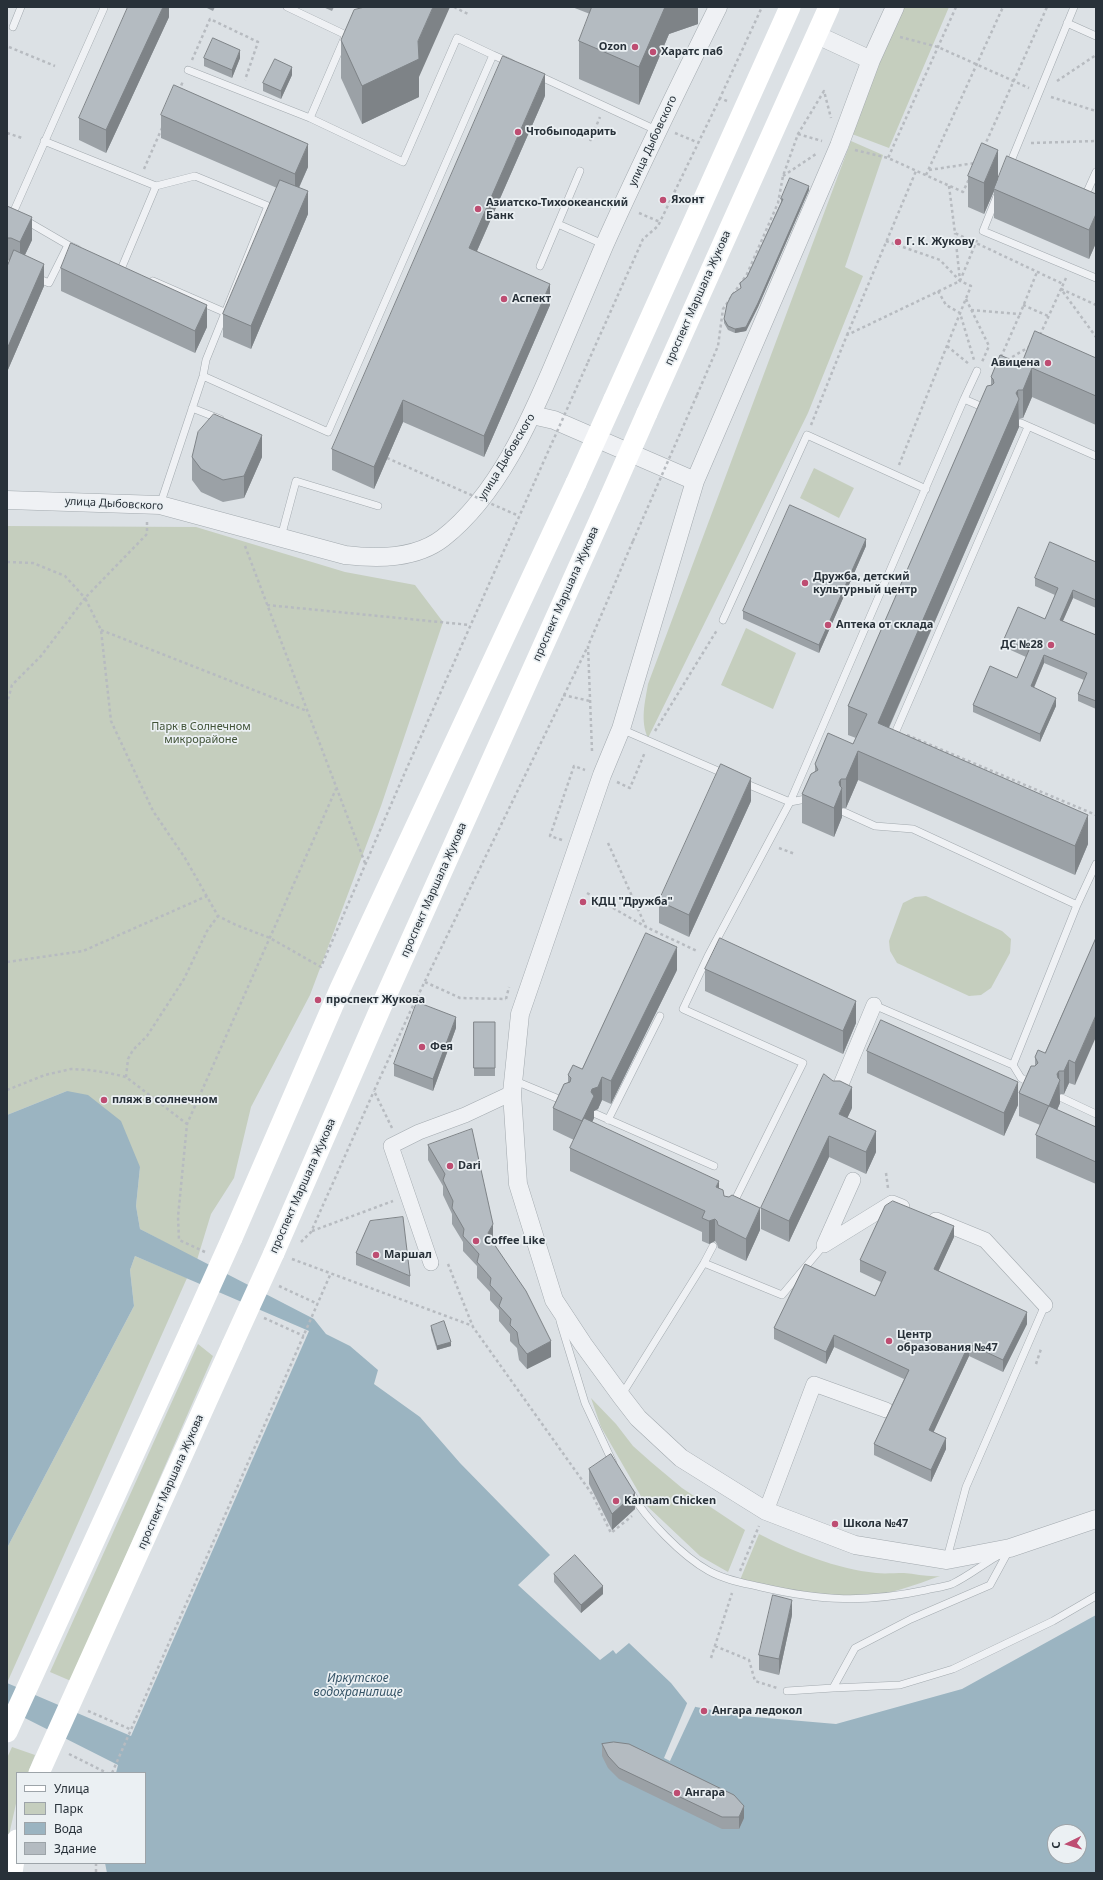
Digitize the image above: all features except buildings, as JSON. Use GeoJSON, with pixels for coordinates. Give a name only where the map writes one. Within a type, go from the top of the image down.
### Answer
{"type":"FeatureCollection","features":[{"type":"Feature","properties":{"kind":"main road"},"geometry":{"type":"LineString","coordinates":[[7,1732],[232,1238],[340,990],[576,483],[790,7]]}},
{"type":"Feature","properties":{"kind":"main road","name":"проспект Маршала Жукова"},"geometry":{"type":"LineString","coordinates":[[39,1772],[232,1345],[280,1255],[381,1007],[830,7]]}},
{"type":"Feature","properties":{"kind":"main road"},"geometry":{"type":"LineString","coordinates":[[12,1873],[16,1847]]}},
{"type":"Feature","properties":{"kind":"street","name":"улица Дыбовского"},"geometry":{"type":"LineString","coordinates":[[7,500],[154,505],[345,555],[368,558],[401,555],[424,549],[443,538],[476,507],[507,460],[532,415],[622,206],[663,131],[699,45],[718,7]]}},
{"type":"Feature","properties":{"kind":"street"},"geometry":{"type":"LineString","coordinates":[[895,7],[871,60],[839,146],[695,481],[621,729],[602,775],[520,1014],[513,1086],[518,1184],[554,1300],[583,1344],[621,1396],[638,1418],[682,1458],[766,1511],[855,1545],[947,1560],[1010,1548],[1096,1519]]}},
{"type":"Feature","properties":{"kind":"street"},"geometry":{"type":"LineString","coordinates":[[817,35],[871,60]]}},
{"type":"Feature","properties":{"kind":"street"},"geometry":{"type":"LineString","coordinates":[[532,415],[554,420],[695,481]]}},
{"type":"Feature","properties":{"kind":"street"},"geometry":{"type":"LineString","coordinates":[[837,1094],[874,1005]]}},
{"type":"Feature","properties":{"kind":"street"},"geometry":{"type":"LineString","coordinates":[[431,1263],[392,1146],[419,1132],[465,1115],[513,1086]]}},
{"type":"Feature","properties":{"kind":"street"},"geometry":{"type":"LineString","coordinates":[[824,1245],[853,1180]]}},
{"type":"Feature","properties":{"kind":"street"},"geometry":{"type":"LineString","coordinates":[[824,1245],[892,1203],[986,1240],[1045,1305]]}},
{"type":"Feature","properties":{"kind":"street"},"geometry":{"type":"LineString","coordinates":[[766,1511],[814,1384],[886,1410]]}},
{"type":"Feature","properties":{"kind":"lane"},"geometry":{"type":"LineString","coordinates":[[13,27],[21,7]]}},
{"type":"Feature","properties":{"kind":"lane"},"geometry":{"type":"LineString","coordinates":[[287,7],[348,32],[310,118]]}},
{"type":"Feature","properties":{"kind":"lane"},"geometry":{"type":"LineString","coordinates":[[1007,173],[1066,23],[1074,7]]}},
{"type":"Feature","properties":{"kind":"lane"},"geometry":{"type":"LineString","coordinates":[[81,251],[14,213],[44,141],[104,8]]}},
{"type":"Feature","properties":{"kind":"lane"},"geometry":{"type":"LineString","coordinates":[[1066,23],[1096,36]]}},
{"type":"Feature","properties":{"kind":"lane"},"geometry":{"type":"LineString","coordinates":[[188,70],[310,118],[403,162],[457,38],[604,106],[663,131]]}},
{"type":"Feature","properties":{"kind":"lane"},"geometry":{"type":"LineString","coordinates":[[202,376],[328,432],[493,55]]}},
{"type":"Feature","properties":{"kind":"lane"},"geometry":{"type":"LineString","coordinates":[[44,141],[156,186],[196,176],[268,206],[224,312],[206,360],[192,408],[154,505]]}},
{"type":"Feature","properties":{"kind":"lane"},"geometry":{"type":"LineString","coordinates":[[540,266],[580,171]]}},
{"type":"Feature","properties":{"kind":"lane"},"geometry":{"type":"LineString","coordinates":[[1087,192],[1096,172]]}},
{"type":"Feature","properties":{"kind":"lane"},"geometry":{"type":"LineString","coordinates":[[130,270],[119,266],[156,186]]}},
{"type":"Feature","properties":{"kind":"lane"},"geometry":{"type":"LineString","coordinates":[[1001,187],[983,231],[1096,278]]}},
{"type":"Feature","properties":{"kind":"lane"},"geometry":{"type":"LineString","coordinates":[[558,224],[605,246]]}},
{"type":"Feature","properties":{"kind":"lane"},"geometry":{"type":"LineString","coordinates":[[29,274],[49,283],[68,245]]}},
{"type":"Feature","properties":{"kind":"lane"},"geometry":{"type":"LineString","coordinates":[[144,277],[224,312]]}},
{"type":"Feature","properties":{"kind":"lane"},"geometry":{"type":"LineString","coordinates":[[730,1209],[802,1063],[683,1009],[708,956],[790,802],[977,371]]}},
{"type":"Feature","properties":{"kind":"lane"},"geometry":{"type":"LineString","coordinates":[[964,399],[989,410]]}},
{"type":"Feature","properties":{"kind":"lane"},"geometry":{"type":"LineString","coordinates":[[192,408],[225,421]]}},
{"type":"Feature","properties":{"kind":"lane"},"geometry":{"type":"LineString","coordinates":[[1021,423],[1096,456]]}},
{"type":"Feature","properties":{"kind":"lane"},"geometry":{"type":"LineString","coordinates":[[896,731],[1028,426]]}},
{"type":"Feature","properties":{"kind":"lane"},"geometry":{"type":"LineString","coordinates":[[723,620],[807,435],[926,489]]}},
{"type":"Feature","properties":{"kind":"lane"},"geometry":{"type":"LineString","coordinates":[[280,537],[296,481],[378,506]]}},
{"type":"Feature","properties":{"kind":"lane"},"geometry":{"type":"LineString","coordinates":[[621,729],[731,777]]}},
{"type":"Feature","properties":{"kind":"lane"},"geometry":{"type":"LineString","coordinates":[[738,780],[790,802],[813,797]]}},
{"type":"Feature","properties":{"kind":"lane"},"geometry":{"type":"LineString","coordinates":[[844,812],[875,826],[913,829],[1077,905]]}},
{"type":"Feature","properties":{"kind":"lane"},"geometry":{"type":"LineString","coordinates":[[1013,1064],[1077,905],[1096,864]]}},
{"type":"Feature","properties":{"kind":"lane"},"geometry":{"type":"LineString","coordinates":[[874,1005],[1013,1064],[1021,1078],[1033,1084]]}},
{"type":"Feature","properties":{"kind":"lane"},"geometry":{"type":"LineString","coordinates":[[608,1120],[660,1016]]}},
{"type":"Feature","properties":{"kind":"lane"},"geometry":{"type":"LineString","coordinates":[[513,1086],[566,1102]]}},
{"type":"Feature","properties":{"kind":"lane"},"geometry":{"type":"LineString","coordinates":[[1062,1098],[1096,1114]]}},
{"type":"Feature","properties":{"kind":"lane"},"geometry":{"type":"LineString","coordinates":[[596,1114],[714,1166]]}},
{"type":"Feature","properties":{"kind":"lane"},"geometry":{"type":"LineString","coordinates":[[704,1263],[782,1295],[824,1245]]}},
{"type":"Feature","properties":{"kind":"lane"},"geometry":{"type":"LineString","coordinates":[[621,1396],[704,1263],[713,1246]]}},
{"type":"Feature","properties":{"kind":"lane"},"geometry":{"type":"LineString","coordinates":[[554,1300],[585,1402],[617,1469]]}},
{"type":"Feature","properties":{"kind":"lane"},"geometry":{"type":"LineString","coordinates":[[947,1560],[966,1487],[1045,1305]]}},
{"type":"Feature","properties":{"kind":"lane"},"geometry":{"type":"LineString","coordinates":[[629,1489],[641,1510],[683,1552],[709,1571],[736,1581],[788,1593],[829,1599],[870,1599],[900,1596],[952,1584],[1010,1548]]}},
{"type":"Feature","properties":{"kind":"lane"},"geometry":{"type":"LineString","coordinates":[[833,1688],[855,1648],[911,1619],[990,1585],[1010,1548]]}},
{"type":"Feature","properties":{"kind":"lane"},"geometry":{"type":"LineString","coordinates":[[787,1691],[900,1685],[953,1669],[1053,1621],[1096,1596]]}},
{"type":"Feature","properties":{"kind":"path"},"geometry":{"type":"LineString","coordinates":[[454,7],[459,8],[468,14]]}},
{"type":"Feature","properties":{"kind":"path"},"geometry":{"type":"LineString","coordinates":[[7,562],[33,562],[65,576],[85,598],[101,630],[111,721],[153,811],[186,858],[218,916],[236,925],[270,938],[321,967],[470,625],[642,240],[658,226],[762,7]]}},
{"type":"Feature","properties":{"kind":"path"},"geometry":{"type":"LineString","coordinates":[[888,158],[956,7]]}},
{"type":"Feature","properties":{"kind":"path"},"geometry":{"type":"LineString","coordinates":[[926,175],[1003,7]]}},
{"type":"Feature","properties":{"kind":"path"},"geometry":{"type":"LineString","coordinates":[[982,150],[1047,7]]}},
{"type":"Feature","properties":{"kind":"path"},"geometry":{"type":"LineString","coordinates":[[178,92],[210,19],[258,42],[242,91]]}},
{"type":"Feature","properties":{"kind":"path"},"geometry":{"type":"LineString","coordinates":[[900,37],[938,46],[1039,93],[1096,111]]}},
{"type":"Feature","properties":{"kind":"path"},"geometry":{"type":"LineString","coordinates":[[9,47],[55,66]]}},
{"type":"Feature","properties":{"kind":"path"},"geometry":{"type":"LineString","coordinates":[[1039,93],[1096,55]]}},
{"type":"Feature","properties":{"kind":"path"},"geometry":{"type":"LineString","coordinates":[[633,541],[718,346],[724,309],[747,274],[778,203],[783,176],[798,134],[824,91],[832,124]]}},
{"type":"Feature","properties":{"kind":"path"},"geometry":{"type":"LineString","coordinates":[[720,98],[726,101]]}},
{"type":"Feature","properties":{"kind":"path"},"geometry":{"type":"LineString","coordinates":[[590,141],[604,106]]}},
{"type":"Feature","properties":{"kind":"path"},"geometry":{"type":"LineString","coordinates":[[139,179],[165,121]]}},
{"type":"Feature","properties":{"kind":"path"},"geometry":{"type":"LineString","coordinates":[[663,131],[698,143]]}},
{"type":"Feature","properties":{"kind":"path"},"geometry":{"type":"LineString","coordinates":[[7,132],[22,138]]}},
{"type":"Feature","properties":{"kind":"path"},"geometry":{"type":"LineString","coordinates":[[1018,143],[1096,141]]}},
{"type":"Feature","properties":{"kind":"path"},"geometry":{"type":"LineString","coordinates":[[783,176],[822,150]]}},
{"type":"Feature","properties":{"kind":"path"},"geometry":{"type":"LineString","coordinates":[[852,150],[888,158],[963,192],[970,178]]}},
{"type":"Feature","properties":{"kind":"path"},"geometry":{"type":"LineString","coordinates":[[973,170],[979,156]]}},
{"type":"Feature","properties":{"kind":"path"},"geometry":{"type":"LineString","coordinates":[[928,170],[976,163]]}},
{"type":"Feature","properties":{"kind":"path"},"geometry":{"type":"LineString","coordinates":[[807,435],[846,335],[916,170]]}},
{"type":"Feature","properties":{"kind":"path"},"geometry":{"type":"LineString","coordinates":[[622,206],[660,222]]}},
{"type":"Feature","properties":{"kind":"path"},"geometry":{"type":"LineString","coordinates":[[846,335],[960,281],[975,243],[983,231]]}},
{"type":"Feature","properties":{"kind":"path"},"geometry":{"type":"LineString","coordinates":[[955,233],[960,281]]}},
{"type":"Feature","properties":{"kind":"path"},"geometry":{"type":"LineString","coordinates":[[886,241],[940,260],[960,281],[971,286],[895,474]]}},
{"type":"Feature","properties":{"kind":"path"},"geometry":{"type":"LineString","coordinates":[[977,371],[997,366],[1037,342],[1070,267]]}},
{"type":"Feature","properties":{"kind":"path"},"geometry":{"type":"LineString","coordinates":[[997,366],[1037,272]]}},
{"type":"Feature","properties":{"kind":"path"},"geometry":{"type":"LineString","coordinates":[[1060,289],[1096,305]]}},
{"type":"Feature","properties":{"kind":"path"},"geometry":{"type":"LineString","coordinates":[[1060,289],[1096,337]]}},
{"type":"Feature","properties":{"kind":"path"},"geometry":{"type":"LineString","coordinates":[[938,291],[946,305],[960,313],[977,371]]}},
{"type":"Feature","properties":{"kind":"path"},"geometry":{"type":"LineString","coordinates":[[966,299],[989,346],[977,371]]}},
{"type":"Feature","properties":{"kind":"path"},"geometry":{"type":"LineString","coordinates":[[1023,305],[1049,316]]}},
{"type":"Feature","properties":{"kind":"path"},"geometry":{"type":"LineString","coordinates":[[971,310],[1020,314]]}},
{"type":"Feature","properties":{"kind":"path"},"geometry":{"type":"LineString","coordinates":[[947,346],[977,371]]}},
{"type":"Feature","properties":{"kind":"path"},"geometry":{"type":"LineString","coordinates":[[387,458],[519,516]]}},
{"type":"Feature","properties":{"kind":"path"},"geometry":{"type":"LineString","coordinates":[[7,703],[12,685],[41,656],[85,598],[147,534],[154,505]]}},
{"type":"Feature","properties":{"kind":"path"},"geometry":{"type":"LineString","coordinates":[[249,529],[244,542],[365,864]]}},
{"type":"Feature","properties":{"kind":"path"},"geometry":{"type":"LineString","coordinates":[[267,605],[470,625]]}},
{"type":"Feature","properties":{"kind":"path"},"geometry":{"type":"LineString","coordinates":[[101,630],[307,711]]}},
{"type":"Feature","properties":{"kind":"path"},"geometry":{"type":"LineString","coordinates":[[296,1247],[311,1232],[424,982],[588,646]]}},
{"type":"Feature","properties":{"kind":"path"},"geometry":{"type":"LineString","coordinates":[[563,695],[590,701]]}},
{"type":"Feature","properties":{"kind":"path"},"geometry":{"type":"LineString","coordinates":[[896,731],[1096,815]]}},
{"type":"Feature","properties":{"kind":"path"},"geometry":{"type":"LineString","coordinates":[[564,841],[550,836],[574,766],[587,770]]}},
{"type":"Feature","properties":{"kind":"path"},"geometry":{"type":"LineString","coordinates":[[207,1252],[179,1240],[178,1217],[187,1124],[336,789]]}},
{"type":"Feature","properties":{"kind":"path"},"geometry":{"type":"LineString","coordinates":[[608,843],[646,927]]}},
{"type":"Feature","properties":{"kind":"path"},"geometry":{"type":"LineString","coordinates":[[768,844],[795,854]]}},
{"type":"Feature","properties":{"kind":"path"},"geometry":{"type":"LineString","coordinates":[[586,893],[646,927],[708,956]]}},
{"type":"Feature","properties":{"kind":"path"},"geometry":{"type":"LineString","coordinates":[[7,962],[83,951],[206,896]]}},
{"type":"Feature","properties":{"kind":"path"},"geometry":{"type":"LineString","coordinates":[[126,1077],[128,1059],[133,1050],[147,1036],[184,979],[207,931],[218,916]]}},
{"type":"Feature","properties":{"kind":"path"},"geometry":{"type":"LineString","coordinates":[[424,982],[460,998],[506,999]]}},
{"type":"Feature","properties":{"kind":"path"},"geometry":{"type":"LineString","coordinates":[[7,1090],[45,1074],[71,1070],[89,1070],[126,1077],[187,1124]]}},
{"type":"Feature","properties":{"kind":"path"},"geometry":{"type":"LineString","coordinates":[[374,1091],[398,1142]]}},
{"type":"Feature","properties":{"kind":"path"},"geometry":{"type":"LineString","coordinates":[[886,1173],[888,1193]]}},
{"type":"Feature","properties":{"kind":"path"},"geometry":{"type":"LineString","coordinates":[[311,1232],[409,1196]]}},
{"type":"Feature","properties":{"kind":"path"},"geometry":{"type":"LineString","coordinates":[[280,1255],[473,1327]]}},
{"type":"Feature","properties":{"kind":"path"},"geometry":{"type":"LineString","coordinates":[[447,1263],[473,1327],[592,1494],[611,1533],[641,1510]]}},
{"type":"Feature","properties":{"kind":"path"},"geometry":{"type":"LineString","coordinates":[[112,1772],[331,1273]]}},
{"type":"Feature","properties":{"kind":"path"},"geometry":{"type":"LineString","coordinates":[[276,1285],[318,1304]]}},
{"type":"Feature","properties":{"kind":"path"},"geometry":{"type":"LineString","coordinates":[[260,1316],[305,1334]]}},
{"type":"Feature","properties":{"kind":"path"},"geometry":{"type":"LineString","coordinates":[[715,1646],[748,1660],[755,1681],[787,1691]]}},
{"type":"Feature","properties":{"kind":"path"},"geometry":{"type":"LineString","coordinates":[[88,1711],[131,1732]]}},
{"type":"Feature","properties":{"kind":"path"},"geometry":{"type":"LineString","coordinates":[[69,1754],[105,1772]]}},
{"type":"Feature","properties":{"kind":"green space"},"geometry":{"type":"Polygon","coordinates":[[[904,7],[949,7],[889,148],[852,134],[876,68],[904,7]]]}},
{"type":"Feature","properties":{"kind":"green space"},"geometry":{"type":"Polygon","coordinates":[[[851,141],[883,155],[845,267],[863,276],[808,413],[648,738],[644,725],[644,718],[648,684],[851,141]]]}},
{"type":"Feature","properties":{"kind":"green space"},"geometry":{"type":"Polygon","coordinates":[[[814,468],[854,488],[839,518],[800,498],[814,468]]]}},
{"type":"Feature","properties":{"kind":"green space","name":"Парк в Солнечном микрорайоне"},"geometry":{"type":"Polygon","coordinates":[[[7,526],[196,527],[345,572],[415,585],[443,622],[381,806],[310,995],[251,1107],[234,1178],[211,1214],[197,1260],[140,1229],[136,1206],[140,1167],[67,1091],[7,1115],[7,526]]]}},
{"type":"Feature","properties":{"kind":"green space"},"geometry":{"type":"Polygon","coordinates":[[[746,628],[796,653],[773,709],[721,685],[746,628]]]}},
{"type":"Feature","properties":{"kind":"green space"},"geometry":{"type":"Polygon","coordinates":[[[926,896],[1002,931],[1011,939],[1010,953],[991,988],[981,995],[969,996],[897,963],[890,951],[889,941],[903,903],[915,897],[926,896]]]}},
{"type":"Feature","properties":{"kind":"green space"},"geometry":{"type":"Polygon","coordinates":[[[135,1256],[187,1278],[7,1683],[7,1548],[134,1306],[130,1270],[135,1256]]]}},
{"type":"Feature","properties":{"kind":"green space"},"geometry":{"type":"Polygon","coordinates":[[[198,1344],[213,1356],[71,1681],[50,1672],[198,1344]]]}},
{"type":"Feature","properties":{"kind":"green space"},"geometry":{"type":"Polygon","coordinates":[[[591,1398],[616,1424],[633,1446],[651,1462],[682,1488],[745,1530],[728,1572],[700,1556],[646,1505],[601,1427],[591,1398]]]}},
{"type":"Feature","properties":{"kind":"green space"},"geometry":{"type":"Polygon","coordinates":[[[759,1534],[816,1559],[846,1568],[876,1573],[904,1573],[940,1576],[884,1594],[849,1598],[817,1596],[740,1580],[759,1534]]]}},
{"type":"Feature","properties":{"kind":"green space"},"geometry":{"type":"Polygon","coordinates":[[[12,1747],[35,1755],[28,1772],[16,1772],[16,1804],[7,1844],[7,1758],[12,1747]]]}},
{"type":"Feature","properties":{"kind":"water","name":"Иркутское водохранилище"},"geometry":{"type":"Polygon","coordinates":[[[67,1091],[88,1095],[121,1121],[140,1167],[136,1206],[140,1229],[314,1319],[326,1334],[350,1346],[378,1370],[374,1384],[420,1417],[460,1463],[550,1555],[518,1585],[600,1660],[613,1650],[616,1654],[629,1643],[671,1683],[687,1703],[696,1707],[743,1716],[836,1724],[962,1689],[1096,1615],[1096,1873],[107,1873],[105,1864],[146,1864],[146,1772],[116,1772],[118,1765],[7,1709],[7,1683],[131,1736],[309,1331],[135,1256],[130,1270],[134,1306],[7,1548],[7,1115],[67,1091]]]}},
{"type":"Feature","properties":{"kind":"pier"},"geometry":{"type":"Polygon","coordinates":[[[688,1701],[696,1705],[670,1761],[664,1758],[688,1701]]]}},
{"type":"Feature","properties":{"kind":"place","name":"Ozon"},"geometry":{"type":"Point","coordinates":[635,47]}},
{"type":"Feature","properties":{"kind":"place","name":"Харатс паб"},"geometry":{"type":"Point","coordinates":[653,52]}},
{"type":"Feature","properties":{"kind":"place","name":"Чтобыподарить"},"geometry":{"type":"Point","coordinates":[518,132]}},
{"type":"Feature","properties":{"kind":"place","name":"Яхонт"},"geometry":{"type":"Point","coordinates":[663,200]}},
{"type":"Feature","properties":{"kind":"place","name":"Азиатско-Тихоокеанский Банк"},"geometry":{"type":"Point","coordinates":[478,209]}},
{"type":"Feature","properties":{"kind":"place","name":"Г. К. Жукову"},"geometry":{"type":"Point","coordinates":[898,242]}},
{"type":"Feature","properties":{"kind":"place","name":"Аспект"},"geometry":{"type":"Point","coordinates":[504,299]}},
{"type":"Feature","properties":{"kind":"place","name":"Авицена"},"geometry":{"type":"Point","coordinates":[1048,363]}},
{"type":"Feature","properties":{"kind":"place","name":"Дружба, детский культурный центр"},"geometry":{"type":"Point","coordinates":[805,583]}},
{"type":"Feature","properties":{"kind":"place","name":"Аптека от склада"},"geometry":{"type":"Point","coordinates":[828,625]}},
{"type":"Feature","properties":{"kind":"place","name":"ДС №28"},"geometry":{"type":"Point","coordinates":[1051,645]}},
{"type":"Feature","properties":{"kind":"place","name":"КДЦ \"Дружба\""},"geometry":{"type":"Point","coordinates":[583,902]}},
{"type":"Feature","properties":{"kind":"place","name":"проспект Жукова"},"geometry":{"type":"Point","coordinates":[318,1000]}},
{"type":"Feature","properties":{"kind":"place","name":"Фея"},"geometry":{"type":"Point","coordinates":[422,1047]}},
{"type":"Feature","properties":{"kind":"place","name":"пляж в солнечном"},"geometry":{"type":"Point","coordinates":[104,1100]}},
{"type":"Feature","properties":{"kind":"place","name":"Dari"},"geometry":{"type":"Point","coordinates":[450,1166]}},
{"type":"Feature","properties":{"kind":"place","name":"Coffee Like"},"geometry":{"type":"Point","coordinates":[476,1241]}},
{"type":"Feature","properties":{"kind":"place","name":"Маршал"},"geometry":{"type":"Point","coordinates":[376,1255]}},
{"type":"Feature","properties":{"kind":"place","name":"Центр образования №47"},"geometry":{"type":"Point","coordinates":[889,1341]}},
{"type":"Feature","properties":{"kind":"place","name":"Kannam Chicken"},"geometry":{"type":"Point","coordinates":[616,1501]}},
{"type":"Feature","properties":{"kind":"place","name":"Школа №47"},"geometry":{"type":"Point","coordinates":[835,1524]}},
{"type":"Feature","properties":{"kind":"place","name":"Ангара ледокол"},"geometry":{"type":"Point","coordinates":[704,1711]}},
{"type":"Feature","properties":{"kind":"place","name":"Ангара"},"geometry":{"type":"Point","coordinates":[677,1793]}}]}
